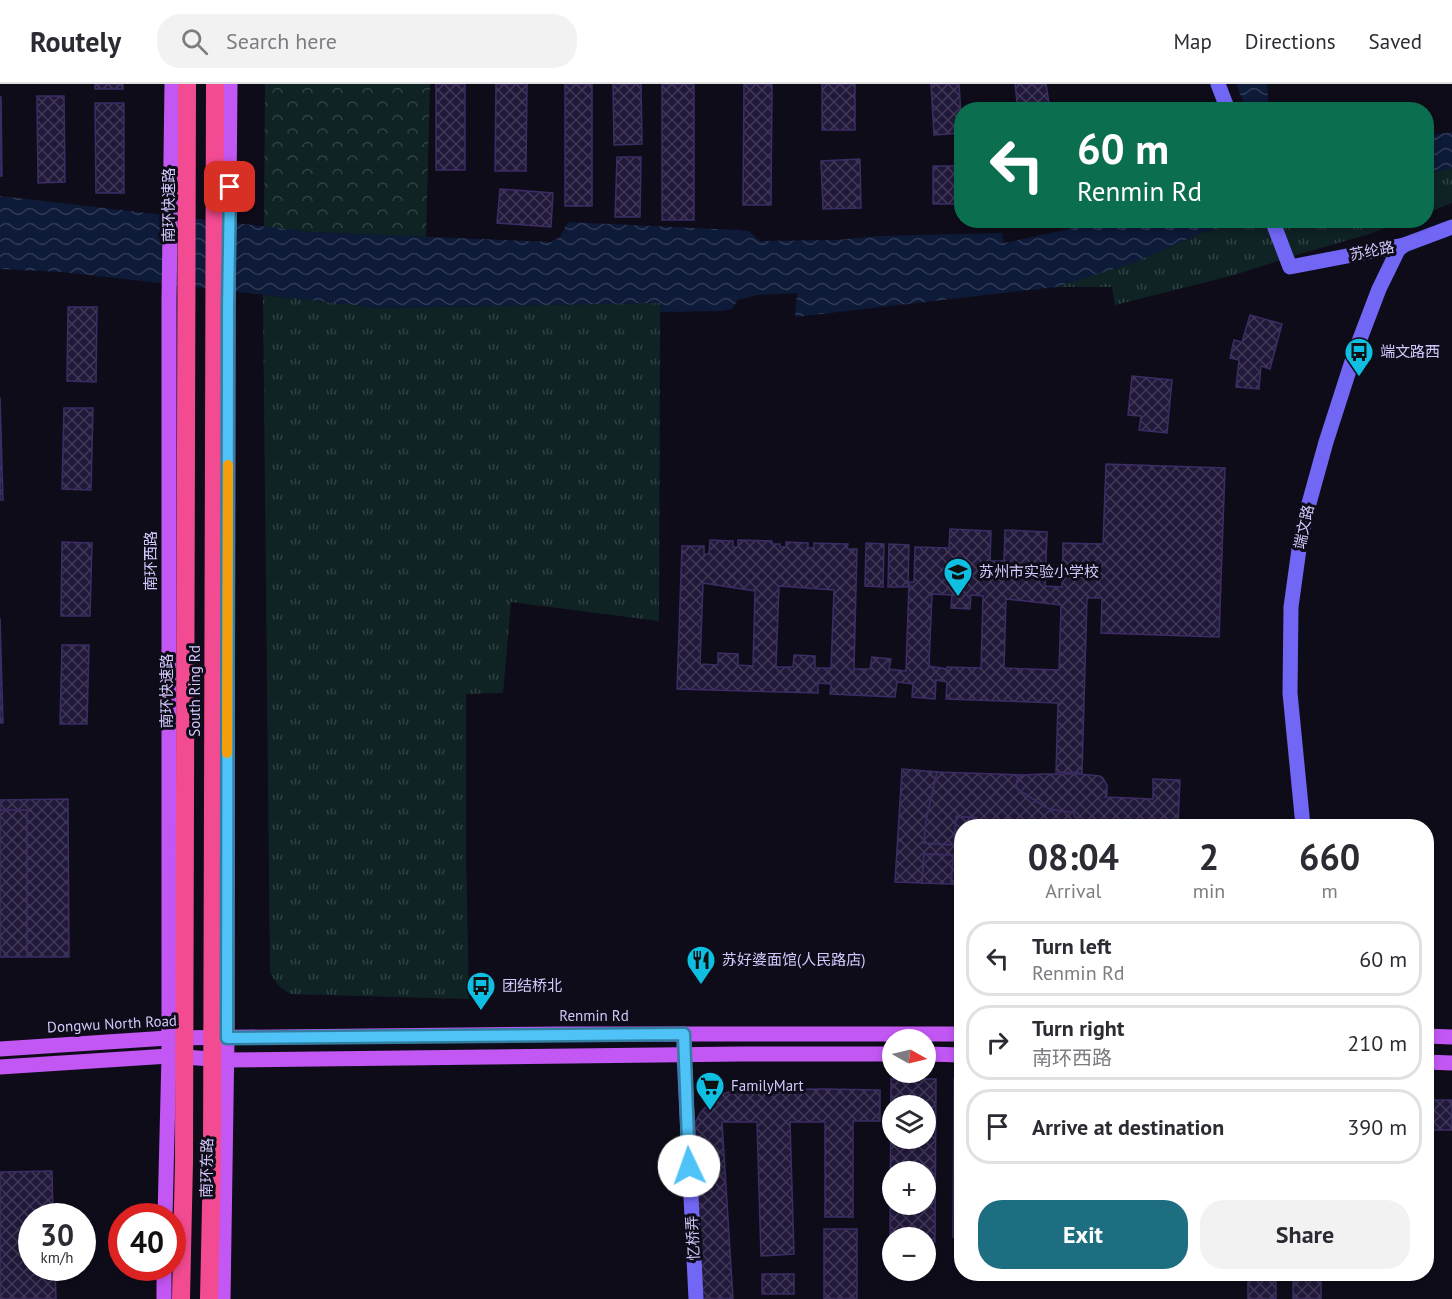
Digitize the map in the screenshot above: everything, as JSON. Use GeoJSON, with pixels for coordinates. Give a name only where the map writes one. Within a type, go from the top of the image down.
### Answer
{"type":"FeatureCollection","features":[{"type":"Feature","properties":{"kind":"highway","name":"南环快速路"},"geometry":{"type":"LineString","coordinates":[[182,1299],[187,84]]}},
{"type":"Feature","properties":{"kind":"highway","name":"South Ring Rd"},"geometry":{"type":"LineString","coordinates":[[209,1299],[212,1160],[215,84]]}},
{"type":"Feature","properties":{"kind":"main road","name":"南环西路"},"geometry":{"type":"LineString","coordinates":[[168,1038],[169,302],[172,84]]}},
{"type":"Feature","properties":{"kind":"main road"},"geometry":{"type":"LineString","coordinates":[[227,1038],[230,84]]}},
{"type":"Feature","properties":{"kind":"main road","name":"Renmin Rd"},"geometry":{"type":"LineString","coordinates":[[227,1038],[954,1034]]}},
{"type":"Feature","properties":{"kind":"main road"},"geometry":{"type":"LineString","coordinates":[[1434,1036],[1452,1037]]}},
{"type":"Feature","properties":{"kind":"main road"},"geometry":{"type":"LineString","coordinates":[[165,1203],[168,1038]]}},
{"type":"Feature","properties":{"kind":"main road","name":"Dongwu North Road"},"geometry":{"type":"LineString","coordinates":[[0,1049],[168,1038],[227,1038]]}},
{"type":"Feature","properties":{"kind":"main road","name":"南环东路"},"geometry":{"type":"LineString","coordinates":[[223,1299],[227,1038]]}},
{"type":"Feature","properties":{"kind":"main road"},"geometry":{"type":"LineString","coordinates":[[0,1067],[169,1056],[226,1060],[684,1054],[882,1054]]}},
{"type":"Feature","properties":{"kind":"main road"},"geometry":{"type":"LineString","coordinates":[[936,1054],[954,1055]]}},
{"type":"Feature","properties":{"kind":"main road"},"geometry":{"type":"LineString","coordinates":[[1434,1062],[1452,1063]]}},
{"type":"Feature","properties":{"kind":"main road"},"geometry":{"type":"LineString","coordinates":[[164,1281],[164,1299]]}},
{"type":"Feature","properties":{"kind":"street"},"geometry":{"type":"LineString","coordinates":[[1218,84],[1225,102]]}},
{"type":"Feature","properties":{"kind":"street","name":"苏纶路"},"geometry":{"type":"LineString","coordinates":[[1275,228],[1290,267],[1404,244],[1452,227]]}},
{"type":"Feature","properties":{"kind":"street","name":"端文路"},"geometry":{"type":"LineString","coordinates":[[1302,819],[1290,684],[1291,607],[1300,542],[1319,464],[1355,352],[1380,289],[1398,250],[1404,244]]}},
{"type":"Feature","properties":{"kind":"street","name":"忆桥弄"},"geometry":{"type":"LineString","coordinates":[[684,1034],[696,1299]]}},
{"type":"Feature","properties":{"kind":"green space"},"geometry":{"type":"Polygon","coordinates":[[[265,84],[430,84],[426,237],[312,232],[264,227],[265,84]]]}},
{"type":"Feature","properties":{"kind":"green space"},"geometry":{"type":"Polygon","coordinates":[[[1452,168],[1452,203],[1434,210],[1434,172],[1452,168]]]}},
{"type":"Feature","properties":{"kind":"green space"},"geometry":{"type":"Polygon","coordinates":[[[1221,228],[1386,228],[1234,275],[1115,305],[1112,287],[1056,287],[1199,234],[1221,228]]]}},
{"type":"Feature","properties":{"kind":"green space"},"geometry":{"type":"Polygon","coordinates":[[[263,295],[379,308],[661,303],[659,621],[511,602],[503,693],[466,694],[469,999],[291,994],[278,985],[270,972],[263,295]]]}},
{"type":"Feature","properties":{"kind":"water"},"geometry":{"type":"Polygon","coordinates":[[[1236,84],[1267,84],[1269,102],[1243,102],[1236,84]]]}},
{"type":"Feature","properties":{"kind":"water"},"geometry":{"type":"Polygon","coordinates":[[[1452,132],[1452,168],[1434,172],[1434,135],[1452,132]]]}},
{"type":"Feature","properties":{"kind":"water"},"geometry":{"type":"Polygon","coordinates":[[[0,196],[312,232],[552,242],[560,237],[568,222],[749,231],[760,241],[1002,233],[1004,243],[1073,228],[1221,228],[1199,234],[1133,263],[1056,287],[795,317],[797,293],[757,295],[738,300],[732,309],[722,311],[660,312],[661,303],[379,308],[62,272],[0,269],[0,196]]]}},
{"type":"Feature","properties":{"kind":"building"},"geometry":{"type":"Polygon","coordinates":[[[95,84],[123,84],[123,89],[95,89],[95,84]]]}},
{"type":"Feature","properties":{"kind":"building"},"geometry":{"type":"Polygon","coordinates":[[[436,84],[465,84],[465,170],[436,170],[436,84]]]}},
{"type":"Feature","properties":{"kind":"building"},"geometry":{"type":"Polygon","coordinates":[[[496,84],[527,84],[526,171],[495,171],[496,84]]]}},
{"type":"Feature","properties":{"kind":"building"},"geometry":{"type":"Polygon","coordinates":[[[565,84],[592,84],[592,206],[565,206],[565,84]]]}},
{"type":"Feature","properties":{"kind":"building"},"geometry":{"type":"Polygon","coordinates":[[[613,84],[641,84],[642,144],[614,145],[613,84]]]}},
{"type":"Feature","properties":{"kind":"building"},"geometry":{"type":"Polygon","coordinates":[[[662,84],[694,84],[694,220],[662,220],[662,84]]]}},
{"type":"Feature","properties":{"kind":"building"},"geometry":{"type":"Polygon","coordinates":[[[744,84],[772,84],[771,205],[743,205],[744,84]]]}},
{"type":"Feature","properties":{"kind":"building"},"geometry":{"type":"Polygon","coordinates":[[[822,84],[855,84],[855,130],[822,130],[822,84]]]}},
{"type":"Feature","properties":{"kind":"building"},"geometry":{"type":"Polygon","coordinates":[[[931,84],[959,84],[960,102],[954,102],[954,134],[934,135],[931,84]]]}},
{"type":"Feature","properties":{"kind":"building"},"geometry":{"type":"Polygon","coordinates":[[[1015,84],[1046,84],[1049,102],[1017,102],[1015,84]]]}},
{"type":"Feature","properties":{"kind":"building"},"geometry":{"type":"Polygon","coordinates":[[[37,96],[64,96],[65,182],[38,183],[37,96]]]}},
{"type":"Feature","properties":{"kind":"building"},"geometry":{"type":"Polygon","coordinates":[[[1,97],[2,176],[0,176],[1,97]]]}},
{"type":"Feature","properties":{"kind":"building"},"geometry":{"type":"Polygon","coordinates":[[[95,103],[124,103],[124,193],[96,193],[95,103]]]}},
{"type":"Feature","properties":{"kind":"building"},"geometry":{"type":"Polygon","coordinates":[[[617,157],[641,157],[640,217],[615,217],[617,157]]]}},
{"type":"Feature","properties":{"kind":"building"},"geometry":{"type":"Polygon","coordinates":[[[860,159],[861,208],[823,209],[821,161],[860,159]]]}},
{"type":"Feature","properties":{"kind":"building"},"geometry":{"type":"Polygon","coordinates":[[[933,166],[954,166],[954,204],[933,204],[933,166]]]}},
{"type":"Feature","properties":{"kind":"building"},"geometry":{"type":"Polygon","coordinates":[[[500,189],[553,193],[551,227],[497,223],[500,189]]]}},
{"type":"Feature","properties":{"kind":"building"},"geometry":{"type":"Polygon","coordinates":[[[68,307],[97,307],[96,382],[67,381],[68,307]]]}},
{"type":"Feature","properties":{"kind":"building"},"geometry":{"type":"Polygon","coordinates":[[[1250,315],[1282,324],[1270,369],[1261,366],[1259,389],[1236,387],[1239,360],[1230,358],[1234,340],[1242,342],[1250,315]]]}},
{"type":"Feature","properties":{"kind":"building"},"geometry":{"type":"Polygon","coordinates":[[[1132,376],[1172,380],[1167,433],[1139,430],[1141,416],[1128,415],[1132,376]]]}},
{"type":"Feature","properties":{"kind":"building"},"geometry":{"type":"Polygon","coordinates":[[[0,397],[3,500],[0,500],[0,397]]]}},
{"type":"Feature","properties":{"kind":"building"},"geometry":{"type":"Polygon","coordinates":[[[64,408],[93,408],[91,490],[62,489],[64,408]]]}},
{"type":"Feature","properties":{"kind":"building"},"geometry":{"type":"Polygon","coordinates":[[[1106,464],[1225,468],[1219,637],[1101,633],[1102,598],[1087,598],[1082,773],[1056,772],[1058,703],[946,699],[947,682],[936,680],[935,699],[912,697],[913,684],[897,682],[895,697],[830,694],[831,684],[818,683],[818,693],[677,689],[682,546],[704,546],[704,554],[709,554],[710,540],[733,541],[733,547],[738,547],[738,540],[772,541],[772,544],[780,544],[780,547],[786,547],[786,542],[808,543],[808,548],[814,548],[814,543],[848,544],[847,549],[857,549],[854,669],[870,669],[872,657],[891,659],[889,669],[906,671],[909,582],[914,582],[915,547],[949,548],[950,529],[991,531],[990,561],[1004,561],[1005,530],[1047,532],[1045,586],[1062,587],[1063,543],[1103,544],[1106,464]],[[703,583],[700,664],[718,665],[718,653],[738,654],[738,665],[753,666],[755,591],[703,583]],[[779,586],[776,667],[793,667],[794,655],[815,656],[815,668],[831,668],[834,590],[779,586]],[[932,594],[929,666],[947,669],[947,667],[981,668],[983,596],[971,595],[970,609],[951,608],[952,595],[932,594]],[[1006,599],[1004,668],[1059,670],[1061,605],[1006,599]]]}},
{"type":"Feature","properties":{"kind":"building"},"geometry":{"type":"Polygon","coordinates":[[[62,542],[92,543],[90,616],[61,616],[62,542]]]}},
{"type":"Feature","properties":{"kind":"building"},"geometry":{"type":"Polygon","coordinates":[[[866,543],[884,544],[883,587],[865,586],[866,543]]]}},
{"type":"Feature","properties":{"kind":"building"},"geometry":{"type":"Polygon","coordinates":[[[889,544],[909,545],[908,587],[888,587],[889,544]]]}},
{"type":"Feature","properties":{"kind":"building"},"geometry":{"type":"Polygon","coordinates":[[[0,618],[3,723],[0,723],[0,618]]]}},
{"type":"Feature","properties":{"kind":"building"},"geometry":{"type":"Polygon","coordinates":[[[62,645],[89,645],[87,724],[60,724],[62,645]]]}},
{"type":"Feature","properties":{"kind":"building"},"geometry":{"type":"Polygon","coordinates":[[[902,769],[937,772],[926,821],[924,843],[954,845],[954,884],[951,884],[953,855],[924,854],[922,883],[895,882],[902,769]]]}},
{"type":"Feature","properties":{"kind":"building"},"geometry":{"type":"Polygon","coordinates":[[[937,772],[1024,775],[1017,780],[1016,786],[1019,790],[1053,810],[1073,812],[1076,819],[977,819],[956,816],[954,845],[924,843],[926,821],[937,772]]]}},
{"type":"Feature","properties":{"kind":"building"},"geometry":{"type":"Polygon","coordinates":[[[1024,775],[1100,776],[1107,785],[1105,797],[1153,799],[1153,779],[1180,780],[1178,819],[1076,819],[1073,812],[1047,808],[1019,790],[1016,786],[1018,778],[1024,775]]]}},
{"type":"Feature","properties":{"kind":"building"},"geometry":{"type":"Polygon","coordinates":[[[68,799],[69,957],[27,957],[27,810],[0,810],[0,800],[68,799]]]}},
{"type":"Feature","properties":{"kind":"building"},"geometry":{"type":"Polygon","coordinates":[[[0,810],[27,810],[27,957],[0,957],[0,810]]]}},
{"type":"Feature","properties":{"kind":"building"},"geometry":{"type":"Polygon","coordinates":[[[956,816],[977,819],[956,819],[956,816]]]}},
{"type":"Feature","properties":{"kind":"building"},"geometry":{"type":"Polygon","coordinates":[[[924,854],[953,855],[951,884],[922,883],[924,854]]]}},
{"type":"Feature","properties":{"kind":"building"},"geometry":{"type":"Polygon","coordinates":[[[954,1079],[954,1237],[953,1237],[954,1079]]]}},
{"type":"Feature","properties":{"kind":"building"},"geometry":{"type":"Polygon","coordinates":[[[891,1083],[936,1083],[936,1095],[891,1095],[891,1083]]]}},
{"type":"Feature","properties":{"kind":"building"},"geometry":{"type":"Polygon","coordinates":[[[734,1090],[880,1090],[880,1121],[853,1121],[853,1217],[825,1217],[825,1122],[790,1122],[794,1254],[761,1256],[757,1122],[722,1122],[733,1299],[701,1299],[695,1123],[701,1112],[715,1097],[734,1090]]]}},
{"type":"Feature","properties":{"kind":"building"},"geometry":{"type":"Polygon","coordinates":[[[1434,1100],[1452,1100],[1452,1130],[1434,1130],[1434,1100]]]}},
{"type":"Feature","properties":{"kind":"building"},"geometry":{"type":"Polygon","coordinates":[[[891,1149],[936,1149],[935,1161],[890,1161],[891,1149]]]}},
{"type":"Feature","properties":{"kind":"building"},"geometry":{"type":"Polygon","coordinates":[[[52,1171],[53,1203],[18,1203],[18,1281],[55,1281],[56,1299],[0,1299],[0,1172],[52,1171]]]}},
{"type":"Feature","properties":{"kind":"building"},"geometry":{"type":"Polygon","coordinates":[[[890,1215],[935,1215],[935,1227],[890,1227],[890,1215]]]}},
{"type":"Feature","properties":{"kind":"building"},"geometry":{"type":"Polygon","coordinates":[[[824,1229],[857,1229],[857,1299],[824,1299],[824,1229]]]}},
{"type":"Feature","properties":{"kind":"building"},"geometry":{"type":"Polygon","coordinates":[[[762,1274],[794,1274],[794,1294],[762,1294],[762,1274]]]}},
{"type":"Feature","properties":{"kind":"building"},"geometry":{"type":"Polygon","coordinates":[[[1248,1281],[1276,1281],[1276,1299],[1248,1299],[1248,1281]]]}},
{"type":"Feature","properties":{"kind":"building"},"geometry":{"type":"Polygon","coordinates":[[[1293,1281],[1321,1281],[1321,1299],[1293,1299],[1293,1281]]]}},
{"type":"Feature","properties":{"kind":"slow traffic"},"geometry":{"type":"LineString","coordinates":[[227,753],[228,465]]}},
{"type":"Feature","properties":{"kind":"place","name":"端文路西"},"geometry":{"type":"Point","coordinates":[1359,378]}},
{"type":"Feature","properties":{"kind":"place","name":"苏州市实验小学校"},"geometry":{"type":"Point","coordinates":[958,598]}},
{"type":"Feature","properties":{"kind":"place","name":"苏好婆面馆(人民路店)"},"geometry":{"type":"Point","coordinates":[701,986]}},
{"type":"Feature","properties":{"kind":"place","name":"团结桥北"},"geometry":{"type":"Point","coordinates":[481,1012]}},
{"type":"Feature","properties":{"kind":"place","name":"FamilyMart"},"geometry":{"type":"Point","coordinates":[710,1112]}},
{"type":"Feature","properties":{"kind":"route"},"geometry":{"type":"LineString","coordinates":[[230,187],[227,1038],[684,1034],[689,1166]]}}]}
